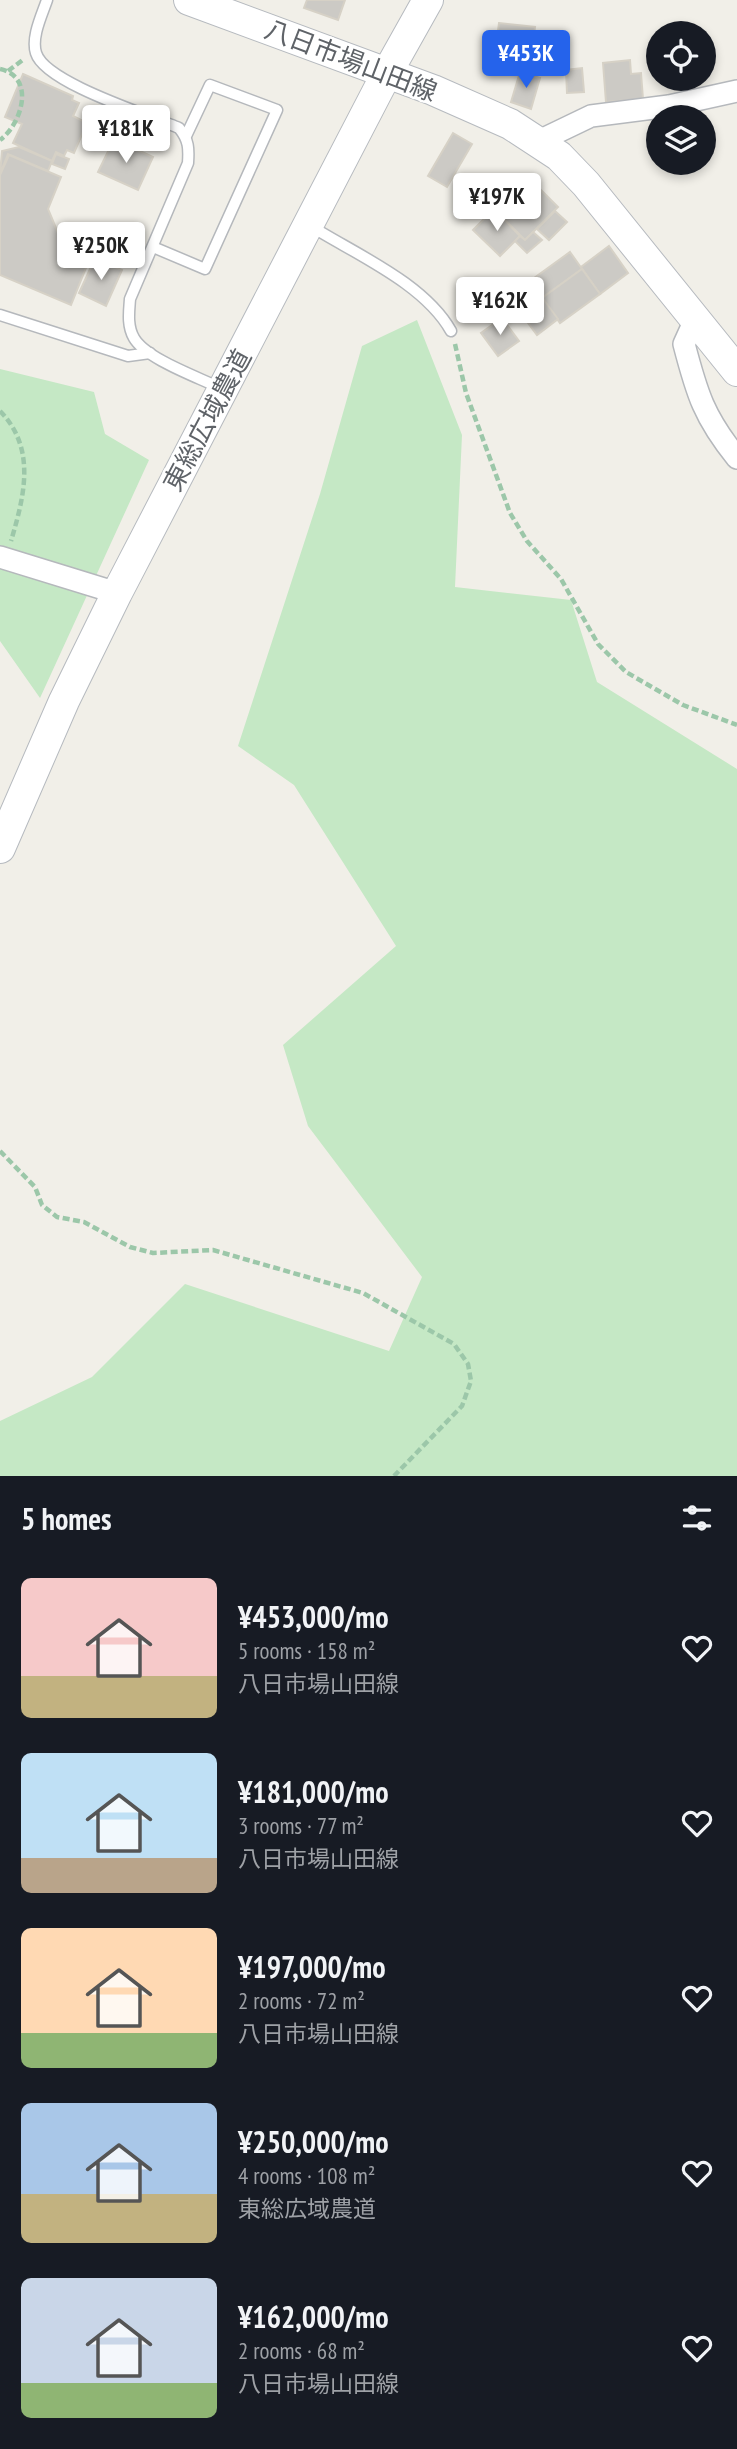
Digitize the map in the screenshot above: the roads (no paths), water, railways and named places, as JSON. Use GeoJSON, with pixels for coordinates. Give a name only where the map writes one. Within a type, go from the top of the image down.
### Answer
{"type":"FeatureCollection","features":[{"type":"Feature","properties":{"kind":"street","name":"八日市場山田線"},"geometry":{"type":"LineString","coordinates":[[189,0],[387,73],[510,124],[540,141],[586,184],[694,322],[733,359]]}},
{"type":"Feature","properties":{"kind":"street","name":"東総広域農道"},"geometry":{"type":"LineString","coordinates":[[0,848],[64,701],[117,593],[387,73],[428,0]]}},
{"type":"Feature","properties":{"kind":"street"},"geometry":{"type":"LineString","coordinates":[[540,141],[591,116],[669,106],[737,91]]}},
{"type":"Feature","properties":{"kind":"street"},"geometry":{"type":"LineString","coordinates":[[694,322],[684,344],[694,383],[711,425],[737,458]]}},
{"type":"Feature","properties":{"kind":"street"},"geometry":{"type":"LineString","coordinates":[[3,558],[117,593]]}},
{"type":"Feature","properties":{"kind":"lane"},"geometry":{"type":"LineString","coordinates":[[47,0],[36,31],[35,51],[41,64],[59,78],[179,128],[186,136],[189,146],[188,163],[130,299],[128,318],[134,338],[150,353],[223,389]]}},
{"type":"Feature","properties":{"kind":"lane"},"geometry":{"type":"LineString","coordinates":[[153,247],[205,269],[276,110],[210,85],[186,136]]}},
{"type":"Feature","properties":{"kind":"lane"},"geometry":{"type":"LineString","coordinates":[[309,225],[415,290],[440,312],[451,331]]}},
{"type":"Feature","properties":{"kind":"lane"},"geometry":{"type":"LineString","coordinates":[[0,315],[128,356],[150,353]]}}]}
